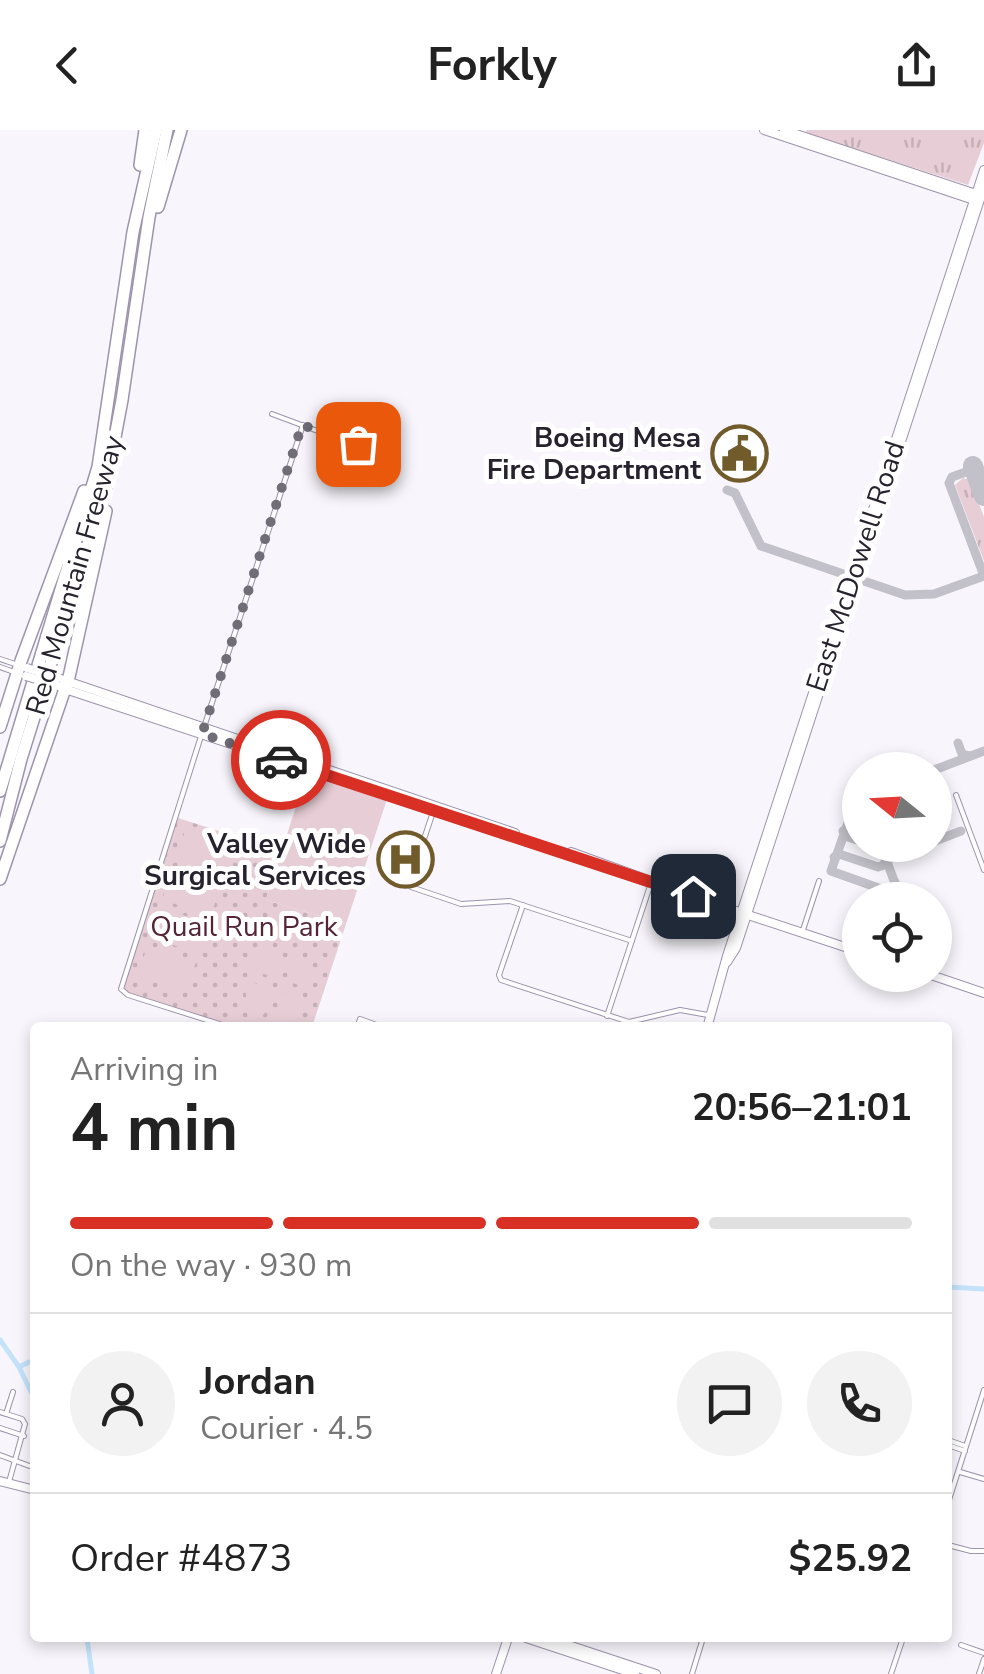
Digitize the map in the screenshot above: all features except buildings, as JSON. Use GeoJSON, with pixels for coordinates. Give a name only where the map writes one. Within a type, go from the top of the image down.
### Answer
{"type":"FeatureCollection","features":[{"type":"Feature","properties":{"kind":"highway"},"geometry":{"type":"LineString","coordinates":[[133,232],[145,130]]}},
{"type":"Feature","properties":{"kind":"highway","name":"Red Mountain Freeway"},"geometry":{"type":"LineString","coordinates":[[0,791],[94,483],[133,232],[156,130]]}},
{"type":"Feature","properties":{"kind":"highway","name":"Red Mountain Freeway"},"geometry":{"type":"LineString","coordinates":[[0,841],[20,759],[96,521],[115,443],[148,217],[168,130]]}},
{"type":"Feature","properties":{"kind":"highway"},"geometry":{"type":"LineString","coordinates":[[135,319],[156,216],[181,130]]}},
{"type":"Feature","properties":{"kind":"highway"},"geometry":{"type":"LineString","coordinates":[[0,728],[85,489],[110,395]]}},
{"type":"Feature","properties":{"kind":"highway"},"geometry":{"type":"LineString","coordinates":[[0,879],[63,684],[96,566],[116,457],[115,443]]}},
{"type":"Feature","properties":{"kind":"main road"},"geometry":{"type":"LineString","coordinates":[[764,130],[980,197]]}},
{"type":"Feature","properties":{"kind":"main road"},"geometry":{"type":"LineString","coordinates":[[784,130],[980,197]]}},
{"type":"Feature","properties":{"kind":"main road","name":"East McDowell Road"},"geometry":{"type":"LineString","coordinates":[[709,1022],[980,197],[984,170]]}},
{"type":"Feature","properties":{"kind":"main road"},"geometry":{"type":"LineString","coordinates":[[22,670],[652,882]]}},
{"type":"Feature","properties":{"kind":"main road"},"geometry":{"type":"LineString","coordinates":[[434,808],[516,839],[842,946]]}},
{"type":"Feature","properties":{"kind":"main road"},"geometry":{"type":"LineString","coordinates":[[516,839],[546,844]]}},
{"type":"Feature","properties":{"kind":"main road"},"geometry":{"type":"LineString","coordinates":[[952,982],[984,993]]}},
{"type":"Feature","properties":{"kind":"main road"},"geometry":{"type":"LineString","coordinates":[[4,1482],[30,1489]]}},
{"type":"Feature","properties":{"kind":"main road"},"geometry":{"type":"LineString","coordinates":[[496,1674],[507,1642]]}},
{"type":"Feature","properties":{"kind":"main road"},"geometry":{"type":"LineString","coordinates":[[541,1642],[580,1652]]}},
{"type":"Feature","properties":{"kind":"main road"},"geometry":{"type":"LineString","coordinates":[[556,1642],[621,1666],[656,1674]]}},
{"type":"Feature","properties":{"kind":"main road"},"geometry":{"type":"LineString","coordinates":[[621,1666],[635,1674]]}},
{"type":"Feature","properties":{"kind":"street"},"geometry":{"type":"LineString","coordinates":[[272,414],[366,449]]}},
{"type":"Feature","properties":{"kind":"street"},"geometry":{"type":"LineString","coordinates":[[203,1022],[121,989],[302,425]]}},
{"type":"Feature","properties":{"kind":"street"},"geometry":{"type":"LineString","coordinates":[[0,658],[22,670]]}},
{"type":"Feature","properties":{"kind":"street"},"geometry":{"type":"LineString","coordinates":[[0,668],[22,670]]}},
{"type":"Feature","properties":{"kind":"street"},"geometry":{"type":"LineString","coordinates":[[956,794],[984,870]]}},
{"type":"Feature","properties":{"kind":"street"},"geometry":{"type":"LineString","coordinates":[[434,808],[411,887],[462,904],[501,900],[523,905],[632,940]]}},
{"type":"Feature","properties":{"kind":"street"},"geometry":{"type":"LineString","coordinates":[[802,932],[819,881]]}},
{"type":"Feature","properties":{"kind":"street"},"geometry":{"type":"LineString","coordinates":[[607,1016],[652,882]]}},
{"type":"Feature","properties":{"kind":"street"},"geometry":{"type":"LineString","coordinates":[[523,905],[500,977],[633,1022],[680,1010],[711,1016]]}},
{"type":"Feature","properties":{"kind":"street"},"geometry":{"type":"LineString","coordinates":[[952,1490],[984,1390]]}},
{"type":"Feature","properties":{"kind":"street"},"geometry":{"type":"LineString","coordinates":[[4,1482],[16,1460],[26,1424],[3,1412],[12,1392]]}},
{"type":"Feature","properties":{"kind":"street"},"geometry":{"type":"LineString","coordinates":[[0,1428],[24,1436]]}},
{"type":"Feature","properties":{"kind":"street"},"geometry":{"type":"LineString","coordinates":[[952,1444],[965,1448]]}},
{"type":"Feature","properties":{"kind":"street"},"geometry":{"type":"LineString","coordinates":[[0,1455],[30,1466]]}},
{"type":"Feature","properties":{"kind":"street"},"geometry":{"type":"LineString","coordinates":[[958,1471],[984,1479]]}},
{"type":"Feature","properties":{"kind":"street"},"geometry":{"type":"LineString","coordinates":[[952,1546],[984,1551]]}},
{"type":"Feature","properties":{"kind":"street"},"geometry":{"type":"LineString","coordinates":[[692,1674],[703,1642]]}},
{"type":"Feature","properties":{"kind":"street"},"geometry":{"type":"LineString","coordinates":[[891,1674],[902,1642]]}},
{"type":"Feature","properties":{"kind":"street"},"geometry":{"type":"LineString","coordinates":[[961,1645],[984,1656],[982,1674]]}},
{"type":"Feature","properties":{"kind":"green space"},"geometry":{"type":"Polygon","coordinates":[[[984,130],[984,143],[968,185],[805,133],[984,130]]]}},
{"type":"Feature","properties":{"kind":"green space"},"geometry":{"type":"Polygon","coordinates":[[[963,478],[970,480],[984,517],[984,561],[955,485],[963,478]]]}},
{"type":"Feature","properties":{"kind":"green space"},"geometry":{"type":"Polygon","coordinates":[[[308,769],[388,796],[346,924],[266,900],[308,769]]]}},
{"type":"Feature","properties":{"kind":"green space","name":"Quail Run Park"},"geometry":{"type":"Polygon","coordinates":[[[175,817],[281,851],[266,900],[346,924],[314,1022],[216,1022],[128,995],[121,989],[175,817]]]}},
{"type":"Feature","properties":{"kind":"green space"},"geometry":{"type":"Polygon","coordinates":[[[185,831],[234,846],[224,877],[175,861],[185,831]]]}},
{"type":"Feature","properties":{"kind":"green space"},"geometry":{"type":"Polygon","coordinates":[[[172,869],[221,885],[211,915],[162,900],[172,869]]]}},
{"type":"Feature","properties":{"kind":"green space"},"geometry":{"type":"Polygon","coordinates":[[[160,908],[209,923],[199,953],[150,938],[160,908]]]}},
{"type":"Feature","properties":{"kind":"green space"},"geometry":{"type":"Polygon","coordinates":[[[147,947],[196,962],[186,992],[137,977],[147,947]]]}},
{"type":"Feature","properties":{"kind":"green space"},"geometry":{"type":"Polygon","coordinates":[[[273,949],[284,951],[276,978],[249,969],[258,955],[273,949]]]}},
{"type":"Feature","properties":{"kind":"green space"},"geometry":{"type":"Polygon","coordinates":[[[295,955],[313,968],[313,990],[287,981],[295,955]]]}},
{"type":"Feature","properties":{"kind":"green space"},"geometry":{"type":"Polygon","coordinates":[[[246,980],[272,989],[264,1015],[246,1001],[246,980]]]}},
{"type":"Feature","properties":{"kind":"green space"},"geometry":{"type":"Polygon","coordinates":[[[283,992],[310,1001],[296,1018],[275,1019],[283,992]]]}},
{"type":"Feature","properties":{"kind":"waterway"},"geometry":{"type":"LineString","coordinates":[[952,1287],[984,1289]]}},
{"type":"Feature","properties":{"kind":"waterway"},"geometry":{"type":"LineString","coordinates":[[0,1340],[30,1390]]}},
{"type":"Feature","properties":{"kind":"waterway"},"geometry":{"type":"LineString","coordinates":[[19,1367],[29,1362]]}},
{"type":"Feature","properties":{"kind":"waterway"},"geometry":{"type":"LineString","coordinates":[[88,1642],[92,1674]]}},
{"type":"Feature","properties":{"kind":"taxiway"},"geometry":{"type":"LineString","coordinates":[[974,469],[952,477],[949,483],[984,576]]}},
{"type":"Feature","properties":{"kind":"taxiway"},"geometry":{"type":"LineString","coordinates":[[727,490],[735,493],[761,546],[905,595],[934,594],[984,576]]}},
{"type":"Feature","properties":{"kind":"taxiway"},"geometry":{"type":"LineString","coordinates":[[958,743],[962,754],[970,756]]}},
{"type":"Feature","properties":{"kind":"taxiway"},"geometry":{"type":"LineString","coordinates":[[952,763],[984,751]]}},
{"type":"Feature","properties":{"kind":"taxiway"},"geometry":{"type":"LineString","coordinates":[[952,834],[961,831]]}},
{"type":"Feature","properties":{"kind":"taxiway"},"geometry":{"type":"LineString","coordinates":[[842,840],[831,871],[862,882]]}},
{"type":"Feature","properties":{"kind":"taxiway"},"geometry":{"type":"LineString","coordinates":[[834,857],[842,855]]}},
{"type":"Feature","properties":{"kind":"taxiway"},"geometry":{"type":"LineString","coordinates":[[863,862],[878,867],[885,862]]}},
{"type":"Feature","properties":{"kind":"taxiway"},"geometry":{"type":"LineString","coordinates":[[887,862],[894,882]]}},
{"type":"Feature","properties":{"kind":"runway"},"geometry":{"type":"LineString","coordinates":[[973,466],[984,496]]}},
{"type":"Feature","properties":{"kind":"way so far"},"geometry":{"type":"LineString","coordinates":[[281,760],[202,734],[302,425],[358,444]]}},
{"type":"Feature","properties":{"kind":"place","name":"Boeing Mesa Fire Department"},"geometry":{"type":"Point","coordinates":[740,453]}},
{"type":"Feature","properties":{"kind":"place","name":"Valley Wide Surgical Services"},"geometry":{"type":"Point","coordinates":[405,859]}},
{"type":"Feature","properties":{"kind":"route"},"geometry":{"type":"LineString","coordinates":[[281,760],[693,896]]}}]}
